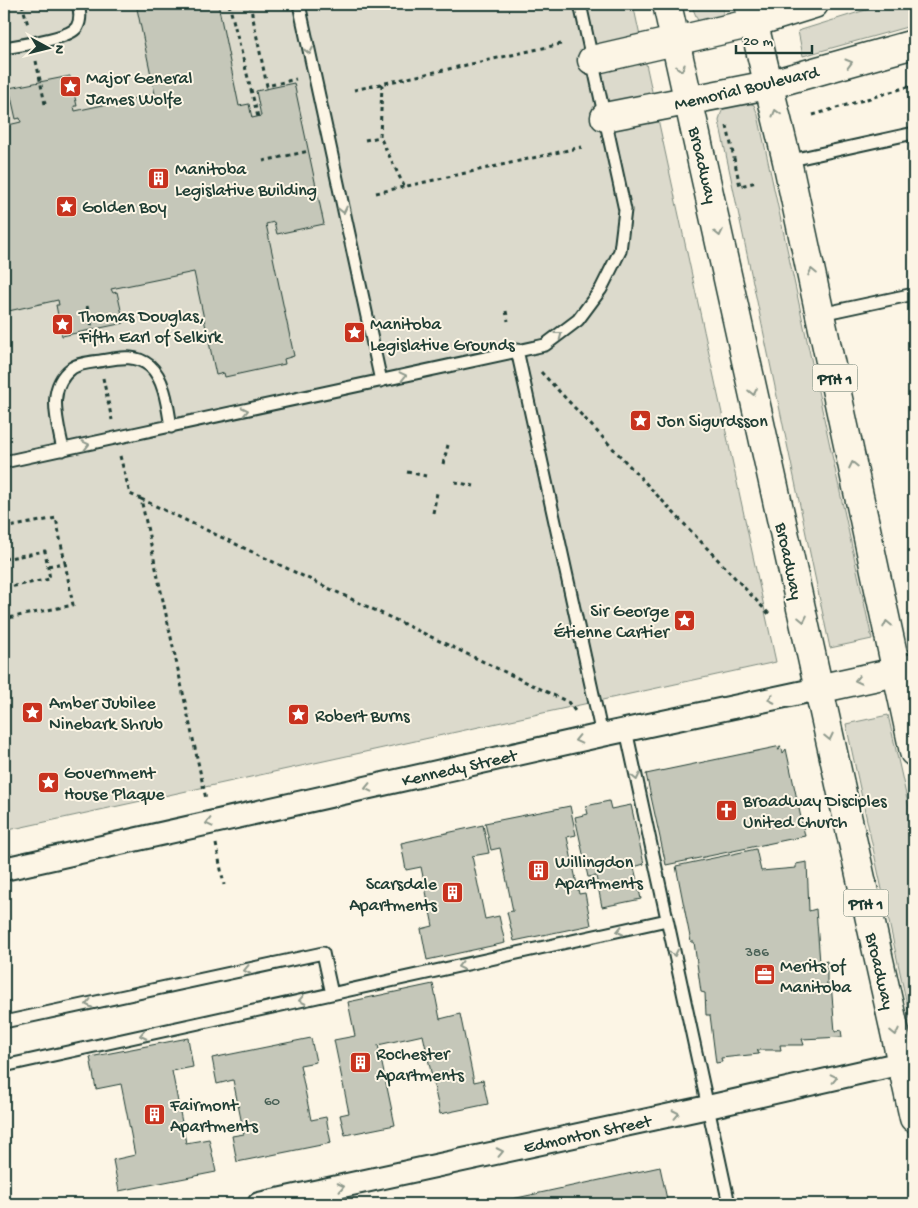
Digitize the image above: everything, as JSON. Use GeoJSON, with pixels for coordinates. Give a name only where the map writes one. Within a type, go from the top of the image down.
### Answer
{"type":"FeatureCollection","features":[{"type":"Feature","properties":{"kind":"main road","name":"Broadway"},"geometry":{"type":"LineString","coordinates":[[667,4],[818,689],[908,1061],[914,1118]]}},
{"type":"Feature","properties":{"kind":"main road"},"geometry":{"type":"LineString","coordinates":[[592,60],[674,42],[751,13],[814,4]]}},
{"type":"Feature","properties":{"kind":"main road","name":"PTH 1"},"geometry":{"type":"LineString","coordinates":[[751,13],[906,670],[914,752]]}},
{"type":"Feature","properties":{"kind":"main road","name":"Memorial Boulevard"},"geometry":{"type":"LineString","coordinates":[[605,117],[768,85],[914,44]]}},
{"type":"Feature","properties":{"kind":"main road","name":"Kennedy Street"},"geometry":{"type":"LineString","coordinates":[[818,689],[906,670]]}},
{"type":"Feature","properties":{"kind":"street","name":"Kennedy Street"},"geometry":{"type":"LineString","coordinates":[[4,869],[602,735],[818,689]]}},
{"type":"Feature","properties":{"kind":"street","name":"Edmonton Street"},"geometry":{"type":"LineString","coordinates":[[259,1204],[708,1107],[908,1061]]}},
{"type":"Feature","properties":{"kind":"lane"},"geometry":{"type":"LineString","coordinates":[[4,48],[69,35],[78,26],[80,14],[78,4]]}},
{"type":"Feature","properties":{"kind":"lane"},"geometry":{"type":"LineString","coordinates":[[299,4],[381,381]]}},
{"type":"Feature","properties":{"kind":"lane"},"geometry":{"type":"LineString","coordinates":[[4,462],[545,345],[578,320],[601,289],[620,251],[625,210],[580,4]]}},
{"type":"Feature","properties":{"kind":"lane"},"geometry":{"type":"LineString","coordinates":[[787,161],[914,133]]}},
{"type":"Feature","properties":{"kind":"lane"},"geometry":{"type":"LineString","coordinates":[[821,314],[914,294]]}},
{"type":"Feature","properties":{"kind":"lane"},"geometry":{"type":"LineString","coordinates":[[517,350],[602,735]]}},
{"type":"Feature","properties":{"kind":"lane"},"geometry":{"type":"LineString","coordinates":[[63,450],[54,404],[59,383],[73,367],[100,361],[128,356],[150,366],[164,389],[171,427]]}},
{"type":"Feature","properties":{"kind":"lane"},"geometry":{"type":"LineString","coordinates":[[626,730],[729,1204]]}},
{"type":"Feature","properties":{"kind":"lane"},"geometry":{"type":"LineString","coordinates":[[4,1066],[667,920]]}},
{"type":"Feature","properties":{"kind":"lane"},"geometry":{"type":"LineString","coordinates":[[4,1022],[323,953],[332,994]]}},
{"type":"Feature","properties":{"kind":"path"},"geometry":{"type":"LineString","coordinates":[[228,4],[258,116]]}},
{"type":"Feature","properties":{"kind":"path"},"geometry":{"type":"LineString","coordinates":[[250,4],[267,86],[314,76]]}},
{"type":"Feature","properties":{"kind":"path"},"geometry":{"type":"LineString","coordinates":[[354,90],[561,44]]}},
{"type":"Feature","properties":{"kind":"path"},"geometry":{"type":"LineString","coordinates":[[40,82],[45,104]]}},
{"type":"Feature","properties":{"kind":"path"},"geometry":{"type":"LineString","coordinates":[[382,84],[380,137],[404,186]]}},
{"type":"Feature","properties":{"kind":"path"},"geometry":{"type":"LineString","coordinates":[[813,115],[914,86]]}},
{"type":"Feature","properties":{"kind":"path"},"geometry":{"type":"LineString","coordinates":[[727,126],[740,186],[757,182]]}},
{"type":"Feature","properties":{"kind":"path"},"geometry":{"type":"LineString","coordinates":[[365,140],[380,137]]}},
{"type":"Feature","properties":{"kind":"path"},"geometry":{"type":"LineString","coordinates":[[376,193],[582,147]]}},
{"type":"Feature","properties":{"kind":"path"},"geometry":{"type":"LineString","coordinates":[[263,161],[309,152]]}},
{"type":"Feature","properties":{"kind":"path"},"geometry":{"type":"LineString","coordinates":[[88,306],[130,494],[568,702],[575,710]]}},
{"type":"Feature","properties":{"kind":"path"},"geometry":{"type":"LineString","coordinates":[[506,311],[508,321]]}},
{"type":"Feature","properties":{"kind":"path"},"geometry":{"type":"LineString","coordinates":[[517,350],[546,376],[770,615]]}},
{"type":"Feature","properties":{"kind":"path"},"geometry":{"type":"LineString","coordinates":[[443,464],[448,445]]}},
{"type":"Feature","properties":{"kind":"path"},"geometry":{"type":"LineString","coordinates":[[407,472],[426,476]]}},
{"type":"Feature","properties":{"kind":"path"},"geometry":{"type":"LineString","coordinates":[[455,482],[474,486]]}},
{"type":"Feature","properties":{"kind":"path"},"geometry":{"type":"LineString","coordinates":[[433,513],[437,493]]}},
{"type":"Feature","properties":{"kind":"path"},"geometry":{"type":"LineString","coordinates":[[141,499],[224,885]]}},
{"type":"Feature","properties":{"kind":"path"},"geometry":{"type":"LineString","coordinates":[[4,528],[56,518],[73,605],[6,618],[4,596]]}},
{"type":"Feature","properties":{"kind":"path"},"geometry":{"type":"LineString","coordinates":[[4,559],[45,551],[50,579],[4,588]]}},
{"type":"Feature","properties":{"kind":"path"},"geometry":{"type":"LineString","coordinates":[[48,566],[65,562]]}},
{"type":"Feature","properties":{"kind":"shaded area","name":"Manitoba Legislative Grounds"},"geometry":{"type":"Polygon","coordinates":[[[4,4],[633,4],[776,662],[4,831],[4,4]]]}},
{"type":"Feature","properties":{"kind":"shaded area"},"geometry":{"type":"Polygon","coordinates":[[[691,4],[723,4],[723,17],[712,23],[698,21],[691,4]]]}},
{"type":"Feature","properties":{"kind":"shaded area"},"geometry":{"type":"Polygon","coordinates":[[[885,4],[914,4],[914,25],[803,56],[798,31],[885,4]]]}},
{"type":"Feature","properties":{"kind":"shaded area"},"geometry":{"type":"Polygon","coordinates":[[[743,101],[754,105],[758,115],[872,639],[830,648],[719,121],[726,105],[743,101]]]}},
{"type":"Feature","properties":{"kind":"shaded area"},"geometry":{"type":"Polygon","coordinates":[[[888,715],[914,830],[914,1022],[911,1023],[846,724],[888,715]]]}},
{"type":"Feature","properties":{"kind":"building","name":"Manitoba Legislative Building"},"geometry":{"type":"Polygon","coordinates":[[[136,4],[218,4],[239,106],[249,104],[252,118],[261,116],[256,91],[294,83],[324,224],[277,234],[274,222],[266,224],[294,356],[284,359],[285,364],[225,377],[224,373],[216,375],[194,272],[111,289],[113,293],[117,292],[124,323],[62,336],[56,305],[59,305],[58,300],[4,312],[4,126],[21,122],[20,118],[16,119],[9,88],[70,76],[77,106],[74,106],[75,111],[155,94],[136,4]]]}},
{"type":"Feature","properties":{"kind":"building","name":"Broadway Disciples United Church"},"geometry":{"type":"Polygon","coordinates":[[[781,746],[778,750],[782,749],[783,753],[786,749],[805,836],[666,865],[646,774],[781,746]]]}},
{"type":"Feature","properties":{"kind":"building"},"geometry":{"type":"Polygon","coordinates":[[[609,801],[611,809],[631,805],[644,864],[634,867],[641,899],[602,907],[596,876],[588,877],[575,817],[588,814],[586,806],[609,801]]]}},
{"type":"Feature","properties":{"kind":"building","name":"Willingdon Apartments"},"geometry":{"type":"Polygon","coordinates":[[[570,806],[576,835],[567,837],[579,894],[585,893],[591,925],[514,941],[507,912],[513,911],[500,848],[491,850],[485,823],[570,806]]]}},
{"type":"Feature","properties":{"kind":"building","name":"Scarsdale Apartments"},"geometry":{"type":"Polygon","coordinates":[[[483,825],[489,853],[472,856],[485,919],[499,916],[505,943],[427,960],[421,929],[433,926],[421,867],[406,870],[401,843],[483,825]]]}},
{"type":"Feature","properties":{"kind":"building"},"geometry":{"type":"Polygon","coordinates":[[[756,849],[761,871],[796,868],[796,864],[807,862],[809,911],[816,909],[820,963],[827,961],[827,985],[831,983],[835,1032],[841,1030],[842,1037],[802,1039],[804,1045],[780,1045],[781,1050],[757,1050],[759,1054],[721,1058],[722,1062],[716,1063],[710,1015],[706,1015],[705,993],[701,992],[694,942],[691,942],[676,866],[756,849]]]}},
{"type":"Feature","properties":{"kind":"building","name":"Rochester Apartments"},"geometry":{"type":"Polygon","coordinates":[[[433,984],[440,1019],[460,1014],[474,1082],[483,1080],[488,1104],[440,1114],[423,1035],[378,1045],[395,1125],[345,1135],[340,1115],[349,1113],[334,1040],[355,1036],[348,1002],[433,984]]]}},
{"type":"Feature","properties":{"kind":"building","name":"Fairmont Apartments"},"geometry":{"type":"Polygon","coordinates":[[[188,1038],[193,1067],[172,1071],[186,1143],[209,1139],[216,1172],[119,1191],[113,1160],[135,1155],[121,1084],[96,1089],[90,1057],[188,1038]]]}},
{"type":"Feature","properties":{"kind":"building"},"geometry":{"type":"Polygon","coordinates":[[[311,1038],[316,1062],[300,1065],[311,1120],[326,1117],[331,1143],[237,1162],[232,1136],[244,1134],[233,1080],[217,1084],[212,1058],[311,1038]]]}},
{"type":"Feature","properties":{"kind":"building"},"geometry":{"type":"Polygon","coordinates":[[[660,1167],[668,1204],[489,1204],[660,1167]]]}},
{"type":"Feature","properties":{"kind":"place","name":"Major General James Wolfe"},"geometry":{"type":"Point","coordinates":[70,87]}},
{"type":"Feature","properties":{"kind":"place","name":"Manitoba Legislative Building"},"geometry":{"type":"Point","coordinates":[159,178]}},
{"type":"Feature","properties":{"kind":"place","name":"Golden Boy"},"geometry":{"type":"Point","coordinates":[66,206]}},
{"type":"Feature","properties":{"kind":"place","name":"Thomas Douglas, Fifth Earl of Selkirk"},"geometry":{"type":"Point","coordinates":[63,325]}},
{"type":"Feature","properties":{"kind":"place","name":"Manitoba Legislative Grounds"},"geometry":{"type":"Point","coordinates":[354,333]}},
{"type":"Feature","properties":{"kind":"place","name":"Jon Sigurdsson"},"geometry":{"type":"Point","coordinates":[641,420]}},
{"type":"Feature","properties":{"kind":"place","name":"Sir George Étienne Cartier"},"geometry":{"type":"Point","coordinates":[685,620]}},
{"type":"Feature","properties":{"kind":"place","name":"Amber Jubilee Ninebark Shrub"},"geometry":{"type":"Point","coordinates":[33,712]}},
{"type":"Feature","properties":{"kind":"place","name":"Robert Burns"},"geometry":{"type":"Point","coordinates":[299,715]}},
{"type":"Feature","properties":{"kind":"place","name":"Government House Plaque"},"geometry":{"type":"Point","coordinates":[48,782]}},
{"type":"Feature","properties":{"kind":"place","name":"Broadway Disciples United Church"},"geometry":{"type":"Point","coordinates":[727,810]}},
{"type":"Feature","properties":{"kind":"place","name":"Willingdon Apartments"},"geometry":{"type":"Point","coordinates":[539,871]}},
{"type":"Feature","properties":{"kind":"place","name":"Scarsdale Apartments"},"geometry":{"type":"Point","coordinates":[453,893]}},
{"type":"Feature","properties":{"kind":"place","name":"Merits of Manitoba"},"geometry":{"type":"Point","coordinates":[764,975]}},
{"type":"Feature","properties":{"kind":"place","name":"Rochester Apartments"},"geometry":{"type":"Point","coordinates":[360,1063]}},
{"type":"Feature","properties":{"kind":"place","name":"Fairmont Apartments"},"geometry":{"type":"Point","coordinates":[154,1114]}}]}
